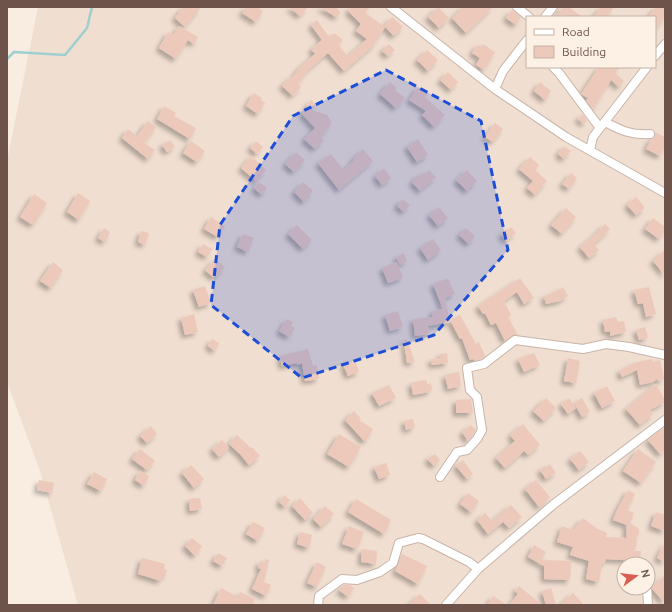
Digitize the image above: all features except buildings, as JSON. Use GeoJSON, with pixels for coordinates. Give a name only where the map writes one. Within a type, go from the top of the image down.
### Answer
{"type":"FeatureCollection","features":[{"type":"Feature","properties":{"kind":"street"},"geometry":{"type":"LineString","coordinates":[[392,7],[495,89],[566,137],[665,193]]}},
{"type":"Feature","properties":{"kind":"street"},"geometry":{"type":"LineString","coordinates":[[517,7],[528,16]]}},
{"type":"Feature","properties":{"kind":"street"},"geometry":{"type":"LineString","coordinates":[[546,16],[553,7]]}},
{"type":"Feature","properties":{"kind":"street"},"geometry":{"type":"LineString","coordinates":[[495,89],[503,71],[526,41]]}},
{"type":"Feature","properties":{"kind":"street"},"geometry":{"type":"LineString","coordinates":[[656,55],[665,44]]}},
{"type":"Feature","properties":{"kind":"street"},"geometry":{"type":"LineString","coordinates":[[554,68],[603,125],[636,134],[650,134]]}},
{"type":"Feature","properties":{"kind":"street"},"geometry":{"type":"LineString","coordinates":[[590,150],[593,138],[646,68]]}},
{"type":"Feature","properties":{"kind":"street"},"geometry":{"type":"LineString","coordinates":[[440,477],[457,452],[467,450],[477,439],[482,430],[477,397],[470,390],[467,368],[484,364],[515,340],[582,349],[606,344],[629,347],[665,355]]}},
{"type":"Feature","properties":{"kind":"street"},"geometry":{"type":"LineString","coordinates":[[446,605],[478,569],[554,504],[665,420]]}},
{"type":"Feature","properties":{"kind":"street"},"geometry":{"type":"LineString","coordinates":[[318,605],[319,596],[342,579],[357,580],[380,572],[393,563],[399,543],[418,538],[423,539],[469,562],[478,569]]}},
{"type":"Feature","properties":{"kind":"highlighted area"},"geometry":{"type":"Polygon","coordinates":[[[386,70],[481,121],[508,250],[434,335],[302,378],[211,305],[220,225],[293,116],[386,70]]]}},
{"type":"Feature","properties":{"kind":"shaded area"},"geometry":{"type":"Polygon","coordinates":[[[38,7],[665,7],[665,605],[78,605],[40,471],[7,382],[7,161],[38,7]]]}},
{"type":"Feature","properties":{"kind":"waterway"},"geometry":{"type":"LineString","coordinates":[[7,59],[14,52],[65,55],[87,28],[92,7]]}}]}
